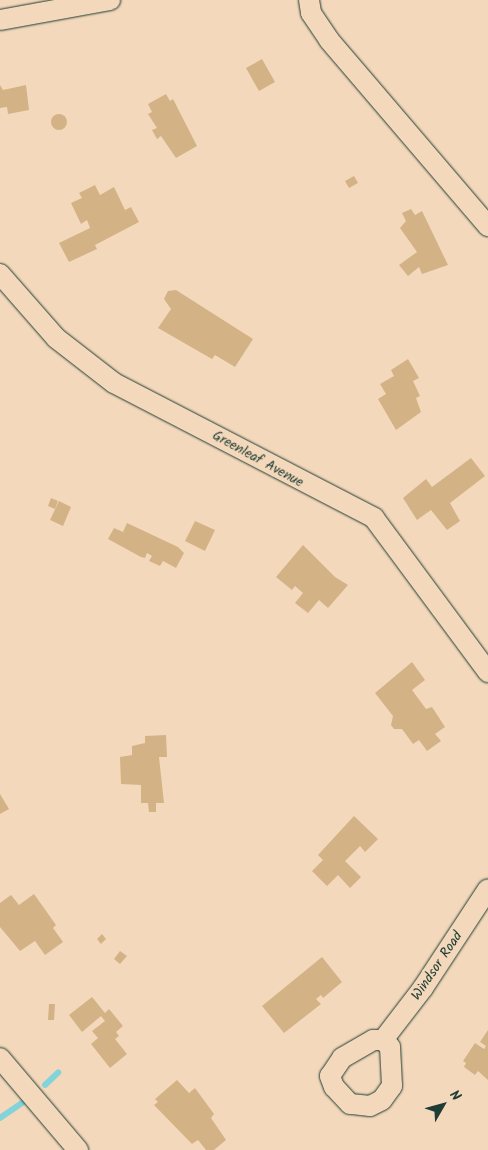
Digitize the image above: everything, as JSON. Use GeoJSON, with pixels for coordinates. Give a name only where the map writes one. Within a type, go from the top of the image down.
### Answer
{"type":"FeatureCollection","features":[{"type":"Feature","properties":{"kind":"street"},"geometry":{"type":"LineString","coordinates":[[0,20],[110,0]]}},
{"type":"Feature","properties":{"kind":"street"},"geometry":{"type":"LineString","coordinates":[[309,0],[311,13],[329,40],[488,226]]}},
{"type":"Feature","properties":{"kind":"street","name":"Greenleaf Avenue"},"geometry":{"type":"LineString","coordinates":[[0,274],[56,338],[114,383],[374,518],[488,672]]}},
{"type":"Feature","properties":{"kind":"street","name":"Windsor Road"},"geometry":{"type":"LineString","coordinates":[[384,1040],[423,988],[488,890]]}},
{"type":"Feature","properties":{"kind":"street"},"geometry":{"type":"LineString","coordinates":[[0,1058],[78,1150]]}},
{"type":"Feature","properties":{"kind":"building"},"geometry":{"type":"Polygon","coordinates":[[[262,59],[275,82],[259,91],[246,68],[262,59]]]}},
{"type":"Feature","properties":{"kind":"building"},"geometry":{"type":"Polygon","coordinates":[[[0,85],[3,90],[26,85],[29,110],[8,114],[7,107],[0,108],[0,85]]]}},
{"type":"Feature","properties":{"kind":"building"},"geometry":{"type":"Polygon","coordinates":[[[166,94],[170,101],[173,99],[197,146],[176,158],[161,136],[157,139],[152,130],[157,128],[148,114],[152,112],[148,104],[166,94]]]}},
{"type":"Feature","properties":{"kind":"building"},"geometry":{"type":"Polygon","coordinates":[[[59,114],[67,122],[59,130],[51,122],[59,114]]]}},
{"type":"Feature","properties":{"kind":"building"},"geometry":{"type":"Polygon","coordinates":[[[354,176],[358,183],[349,188],[345,181],[354,176]]]}},
{"type":"Feature","properties":{"kind":"building"},"geometry":{"type":"Polygon","coordinates":[[[95,185],[100,195],[114,187],[125,210],[131,207],[139,222],[95,245],[97,249],[69,262],[59,243],[90,228],[87,220],[81,224],[71,203],[82,198],[79,193],[95,185]]]}},
{"type":"Feature","properties":{"kind":"building"},"geometry":{"type":"Polygon","coordinates":[[[411,209],[415,215],[422,211],[448,265],[422,274],[419,267],[408,276],[399,265],[417,252],[400,228],[406,221],[402,213],[411,209]]]}},
{"type":"Feature","properties":{"kind":"building"},"geometry":{"type":"Polygon","coordinates":[[[176,290],[253,339],[235,367],[215,355],[212,359],[158,328],[171,309],[164,299],[168,291],[176,290]]]}},
{"type":"Feature","properties":{"kind":"building"},"geometry":{"type":"Polygon","coordinates":[[[408,359],[419,378],[413,381],[420,396],[416,398],[421,412],[396,430],[378,399],[386,394],[380,384],[394,376],[391,370],[408,359]]]}},
{"type":"Feature","properties":{"kind":"building"},"geometry":{"type":"Polygon","coordinates":[[[471,458],[485,476],[450,503],[460,521],[447,530],[431,510],[417,520],[403,498],[426,479],[432,487],[471,458]]]}},
{"type":"Feature","properties":{"kind":"building"},"geometry":{"type":"Polygon","coordinates":[[[51,498],[58,501],[55,509],[48,506],[51,498]]]}},
{"type":"Feature","properties":{"kind":"building"},"geometry":{"type":"Polygon","coordinates":[[[59,501],[71,507],[63,526],[50,520],[59,501]]]}},
{"type":"Feature","properties":{"kind":"building"},"geometry":{"type":"Polygon","coordinates":[[[195,521],[215,530],[205,551],[185,541],[195,521]]]}},
{"type":"Feature","properties":{"kind":"building"},"geometry":{"type":"Polygon","coordinates":[[[127,523],[178,547],[184,553],[176,568],[163,561],[160,566],[149,561],[152,556],[147,553],[145,558],[141,557],[108,539],[114,528],[123,532],[127,523]]]}},
{"type":"Feature","properties":{"kind":"building"},"geometry":{"type":"Polygon","coordinates":[[[303,545],[335,577],[348,585],[328,608],[319,600],[308,613],[295,603],[303,593],[295,586],[292,590],[276,577],[303,545]]]}},
{"type":"Feature","properties":{"kind":"building"},"geometry":{"type":"Polygon","coordinates":[[[412,662],[425,680],[412,690],[426,709],[432,707],[445,727],[435,734],[441,741],[427,751],[419,740],[413,744],[402,729],[394,729],[391,725],[393,716],[375,693],[412,662]]]}},
{"type":"Feature","properties":{"kind":"building"},"geometry":{"type":"Polygon","coordinates":[[[166,735],[167,757],[159,757],[164,803],[156,803],[156,812],[149,812],[148,803],[141,803],[141,785],[121,784],[120,757],[132,755],[132,746],[145,743],[145,736],[166,735]]]}},
{"type":"Feature","properties":{"kind":"building"},"geometry":{"type":"Polygon","coordinates":[[[0,794],[9,809],[0,814],[0,794]]]}},
{"type":"Feature","properties":{"kind":"building"},"geometry":{"type":"Polygon","coordinates":[[[354,816],[378,839],[365,852],[360,846],[345,861],[361,877],[350,888],[338,875],[327,886],[312,871],[323,860],[318,855],[354,816]]]}},
{"type":"Feature","properties":{"kind":"building"},"geometry":{"type":"Polygon","coordinates":[[[34,894],[56,925],[53,928],[63,942],[45,955],[35,941],[20,951],[0,927],[0,903],[11,895],[19,905],[34,894]]]}},
{"type":"Feature","properties":{"kind":"building"},"geometry":{"type":"Polygon","coordinates":[[[102,934],[106,939],[101,944],[97,939],[102,934]]]}},
{"type":"Feature","properties":{"kind":"building"},"geometry":{"type":"Polygon","coordinates":[[[120,951],[127,956],[120,964],[114,959],[120,951]]]}},
{"type":"Feature","properties":{"kind":"building"},"geometry":{"type":"Polygon","coordinates":[[[322,957],[342,982],[323,998],[321,995],[316,999],[321,1004],[284,1033],[262,1006],[322,957]]]}},
{"type":"Feature","properties":{"kind":"building"},"geometry":{"type":"Polygon","coordinates":[[[92,997],[105,1013],[109,1009],[123,1026],[116,1032],[119,1036],[115,1039],[127,1054],[110,1068],[91,1044],[98,1038],[92,1031],[105,1021],[101,1016],[82,1032],[69,1015],[92,997]]]}},
{"type":"Feature","properties":{"kind":"building"},"geometry":{"type":"Polygon","coordinates":[[[49,1004],[55,1004],[54,1020],[48,1020],[49,1004]]]}},
{"type":"Feature","properties":{"kind":"building"},"geometry":{"type":"Polygon","coordinates":[[[488,1030],[488,1080],[478,1071],[475,1075],[464,1067],[466,1063],[463,1061],[475,1043],[484,1049],[486,1046],[480,1042],[488,1030]]]}},
{"type":"Feature","properties":{"kind":"building"},"geometry":{"type":"Polygon","coordinates":[[[177,1080],[189,1093],[195,1088],[214,1114],[211,1118],[226,1140],[214,1150],[206,1150],[198,1140],[192,1144],[154,1105],[158,1102],[155,1099],[177,1080]]]}},
{"type":"Feature","properties":{"kind":"waterway"},"geometry":{"type":"LineString","coordinates":[[45,1085],[58,1073]]}},
{"type":"Feature","properties":{"kind":"waterway"},"geometry":{"type":"LineString","coordinates":[[0,1118],[22,1103]]}}]}
